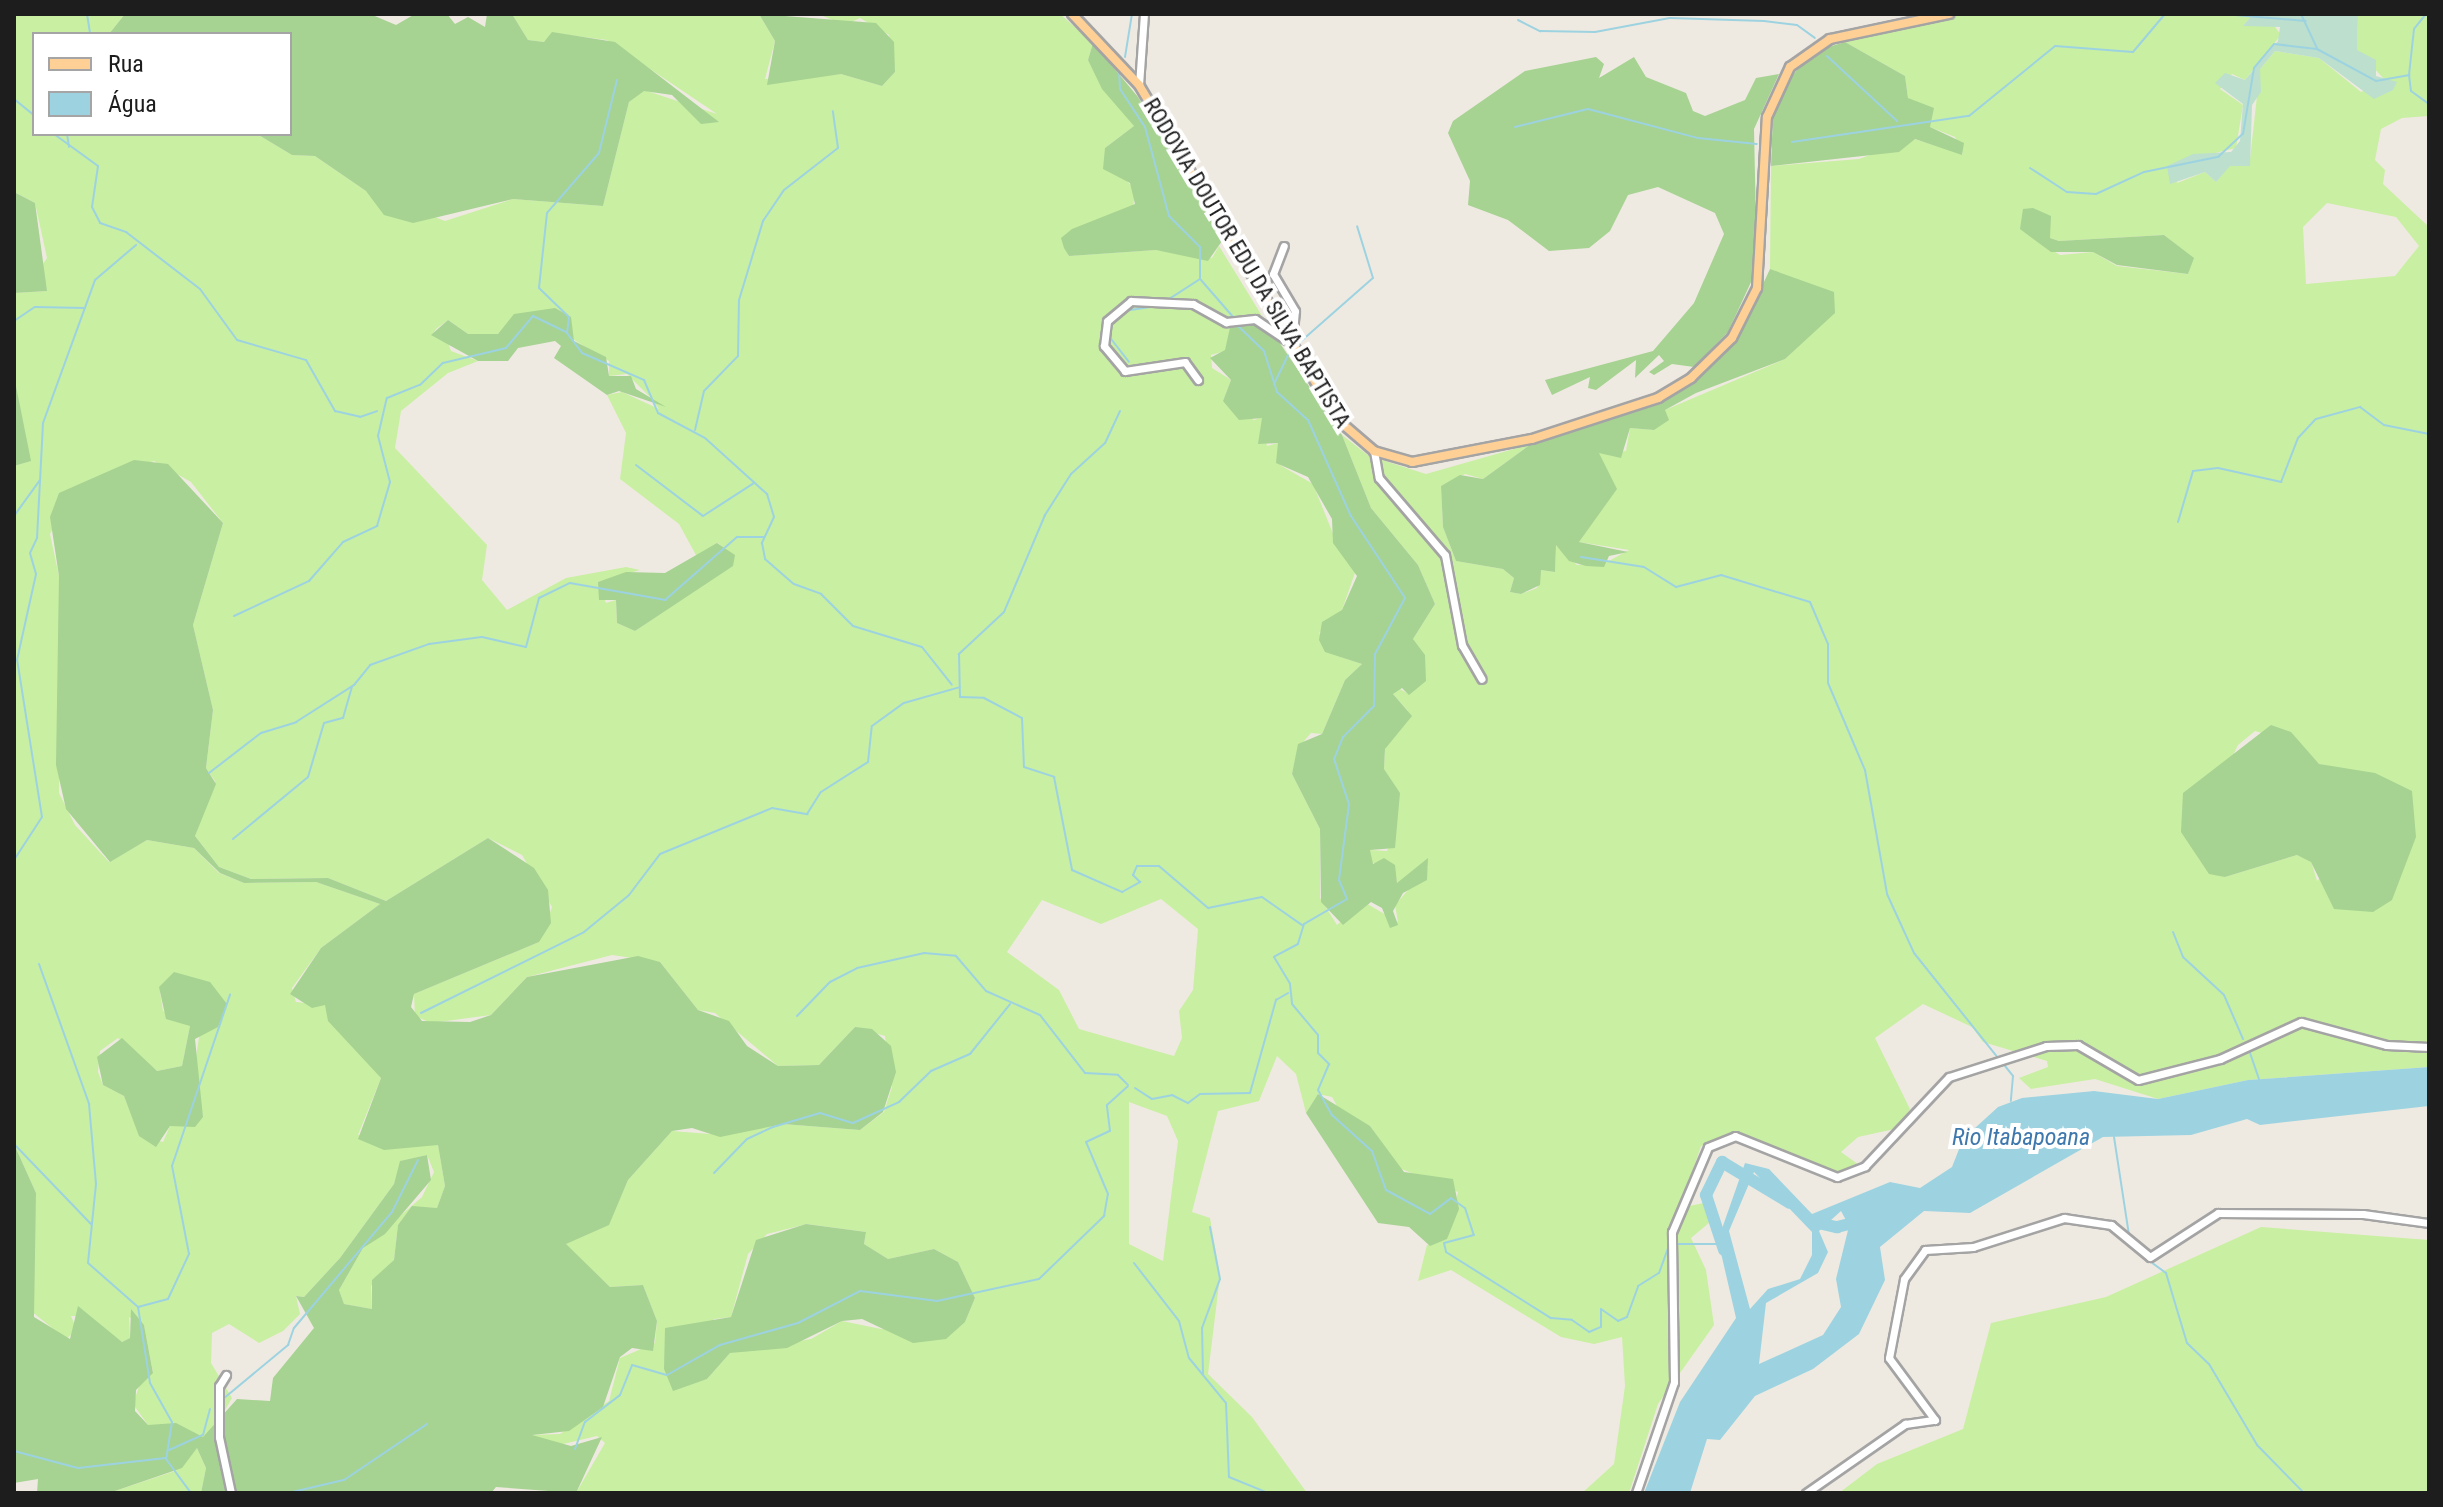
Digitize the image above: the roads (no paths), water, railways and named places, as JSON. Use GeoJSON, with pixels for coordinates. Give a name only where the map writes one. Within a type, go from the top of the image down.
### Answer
{"type":"FeatureCollection","features":[{"type":"Feature","properties":{"kind":"main road","name":"RODOVIA DOUTOR EDU DA SILVA BAPTISTA"},"geometry":{"type":"LineString","coordinates":[[1072,14],[1139,85],[1338,420],[1374,451],[1412,462],[1507,446],[1658,398],[1691,378],[1732,338],[1757,288],[1767,117],[1790,67],[1830,39],[1949,14]]}},
{"type":"Feature","properties":{"kind":"street"},"geometry":{"type":"LineString","coordinates":[[1139,85],[1144,14]]}},
{"type":"Feature","properties":{"kind":"street"},"geometry":{"type":"LineString","coordinates":[[1198,380],[1185,362],[1125,371],[1104,346],[1107,321],[1131,301],[1193,304],[1226,322],[1255,319],[1292,344],[1295,311],[1273,274],[1284,246]]}},
{"type":"Feature","properties":{"kind":"street"},"geometry":{"type":"LineString","coordinates":[[1374,451],[1379,478],[1445,555],[1462,645],[1482,679]]}},
{"type":"Feature","properties":{"kind":"street"},"geometry":{"type":"LineString","coordinates":[[1636,1493],[1674,1382],[1672,1245],[1708,1147],[1735,1136],[1837,1177],[1865,1166],[1949,1077],[2046,1046],[2078,1045],[2138,1080],[2220,1059],[2301,1022],[2386,1045],[2429,1047]]}},
{"type":"Feature","properties":{"kind":"street"},"geometry":{"type":"LineString","coordinates":[[1806,1493],[1905,1424],[1935,1420],[1889,1358],[1904,1279],[1925,1250],[1973,1247],[2064,1218],[2111,1225],[2150,1257],[2218,1213],[2363,1214],[2429,1223]]}},
{"type":"Feature","properties":{"kind":"street"},"geometry":{"type":"LineString","coordinates":[[226,1375],[219,1386],[219,1437],[231,1493]]}},
{"type":"Feature","properties":{"kind":"water","name":"Rio Itabapoana"},"geometry":{"type":"Polygon","coordinates":[[[2429,1067],[2429,1106],[2260,1125],[2247,1119],[2191,1135],[2103,1137],[1970,1213],[1924,1211],[1880,1247],[1885,1280],[1859,1334],[1813,1369],[1755,1396],[1720,1440],[1707,1439],[1690,1493],[1644,1493],[1680,1402],[1736,1318],[1718,1240],[1745,1163],[1769,1169],[1812,1214],[1890,1182],[1920,1188],[1952,1167],[1963,1139],[1998,1107],[2022,1098],[2094,1091],[2158,1099],[2248,1080],[2429,1067]],[[1754,1172],[1729,1231],[1750,1309],[1768,1289],[1800,1279],[1812,1255],[1812,1232],[1754,1172]],[[1841,1211],[1819,1231],[1828,1252],[1818,1273],[1766,1303],[1759,1364],[1823,1335],[1841,1307],[1836,1279],[1849,1226],[1841,1211]]]}},
{"type":"Feature","properties":{"kind":"waterway"},"geometry":{"type":"LineString","coordinates":[[87,14],[90,32]]}},
{"type":"Feature","properties":{"kind":"waterway"},"geometry":{"type":"LineString","coordinates":[[1125,57],[1132,14]]}},
{"type":"Feature","properties":{"kind":"waterway"},"geometry":{"type":"LineString","coordinates":[[1792,142],[1969,116],[2055,46],[2133,52],[2165,14]]}},
{"type":"Feature","properties":{"kind":"waterway"},"geometry":{"type":"LineString","coordinates":[[2223,14],[2306,21]]}},
{"type":"Feature","properties":{"kind":"waterway"},"geometry":{"type":"LineString","coordinates":[[2301,14],[2317,48]]}},
{"type":"Feature","properties":{"kind":"waterway"},"geometry":{"type":"LineString","coordinates":[[2426,14],[2414,29],[2409,75],[2411,91],[2429,104]]}},
{"type":"Feature","properties":{"kind":"waterway"},"geometry":{"type":"LineString","coordinates":[[1518,20],[1540,31],[1595,32],[1670,18],[1764,21],[1797,25],[1815,38]]}},
{"type":"Feature","properties":{"kind":"waterway"},"geometry":{"type":"LineString","coordinates":[[2030,168],[2067,192],[2096,194],[2144,172],[2218,157],[2243,134],[2254,68],[2274,44],[2317,49],[2376,81],[2409,75]]}},
{"type":"Feature","properties":{"kind":"waterway"},"geometry":{"type":"LineString","coordinates":[[1827,56],[1897,121]]}},
{"type":"Feature","properties":{"kind":"waterway"},"geometry":{"type":"LineString","coordinates":[[1119,70],[1120,89],[1145,127],[1169,216],[1200,247],[1200,279],[1168,300]]}},
{"type":"Feature","properties":{"kind":"waterway"},"geometry":{"type":"LineString","coordinates":[[617,80],[599,153],[547,213],[539,288],[569,317],[567,333],[582,353],[644,380],[658,413],[705,438],[767,494],[774,517],[762,543],[765,559],[794,584],[821,594],[853,626],[922,647],[952,685]]}},
{"type":"Feature","properties":{"kind":"waterway"},"geometry":{"type":"LineString","coordinates":[[14,99],[32,113]]}},
{"type":"Feature","properties":{"kind":"waterway"},"geometry":{"type":"LineString","coordinates":[[1515,127],[1588,109],[1698,138],[1757,144]]}},
{"type":"Feature","properties":{"kind":"waterway"},"geometry":{"type":"LineString","coordinates":[[695,430],[704,391],[738,356],[739,300],[763,221],[784,190],[838,148],[833,111]]}},
{"type":"Feature","properties":{"kind":"waterway"},"geometry":{"type":"LineString","coordinates":[[57,136],[98,166],[92,207],[100,223],[126,232],[200,289],[237,340],[306,360],[335,411],[360,417],[377,411]]}},
{"type":"Feature","properties":{"kind":"waterway"},"geometry":{"type":"LineString","coordinates":[[67,136],[69,147]]}},
{"type":"Feature","properties":{"kind":"waterway"},"geometry":{"type":"LineString","coordinates":[[1299,343],[1373,278],[1357,226]]}},
{"type":"Feature","properties":{"kind":"waterway"},"geometry":{"type":"LineString","coordinates":[[14,860],[42,817],[17,660],[36,574],[30,553],[37,538],[43,423],[95,280],[136,245]]}},
{"type":"Feature","properties":{"kind":"waterway"},"geometry":{"type":"LineString","coordinates":[[1201,280],[1234,318]]}},
{"type":"Feature","properties":{"kind":"waterway"},"geometry":{"type":"LineString","coordinates":[[1123,311],[1160,306]]}},
{"type":"Feature","properties":{"kind":"waterway"},"geometry":{"type":"LineString","coordinates":[[14,321],[35,307],[85,308]]}},
{"type":"Feature","properties":{"kind":"waterway"},"geometry":{"type":"LineString","coordinates":[[234,616],[309,581],[343,542],[377,526],[390,482],[378,436],[387,398],[420,385],[443,363],[506,348],[533,316],[566,332]]}},
{"type":"Feature","properties":{"kind":"waterway"},"geometry":{"type":"LineString","coordinates":[[1235,323],[1264,351],[1277,392],[1308,420],[1351,516],[1405,598],[1375,654],[1374,706],[1343,737],[1334,759],[1349,804],[1339,880],[1347,899],[1304,924],[1298,944],[1274,957],[1290,984],[1292,1004],[1318,1035],[1318,1053],[1329,1064],[1318,1090],[1332,1115],[1372,1151],[1386,1190],[1430,1214],[1451,1198],[1465,1208],[1474,1235],[1444,1243],[1446,1252],[1551,1318],[1572,1320],[1589,1332],[1601,1327],[1601,1309],[1618,1321],[1627,1317],[1638,1286],[1659,1273],[1669,1245]]}},
{"type":"Feature","properties":{"kind":"waterway"},"geometry":{"type":"LineString","coordinates":[[1108,335],[1129,362]]}},
{"type":"Feature","properties":{"kind":"waterway"},"geometry":{"type":"LineString","coordinates":[[1274,384],[1288,355]]}},
{"type":"Feature","properties":{"kind":"waterway"},"geometry":{"type":"LineString","coordinates":[[2178,522],[2193,471],[2218,468],[2281,482],[2298,438],[2316,419],[2360,407],[2384,425],[2429,434]]}},
{"type":"Feature","properties":{"kind":"waterway"},"geometry":{"type":"LineString","coordinates":[[1120,411],[1105,443],[1071,474],[1045,515],[1004,612],[959,654],[960,697],[984,698],[1022,718],[1024,767],[1054,777],[1072,870],[1122,892],[1140,882],[1133,875],[1137,866],[1159,866],[1208,908],[1262,897],[1302,925]]}},
{"type":"Feature","properties":{"kind":"waterway"},"geometry":{"type":"LineString","coordinates":[[636,465],[703,516],[754,483]]}},
{"type":"Feature","properties":{"kind":"waterway"},"geometry":{"type":"LineString","coordinates":[[14,516],[40,480]]}},
{"type":"Feature","properties":{"kind":"waterway"},"geometry":{"type":"LineString","coordinates":[[209,773],[261,733],[296,722],[354,685],[370,665],[429,644],[482,637],[526,647],[539,598],[570,583],[665,600],[737,537],[764,537]]}},
{"type":"Feature","properties":{"kind":"waterway"},"geometry":{"type":"LineString","coordinates":[[1581,557],[1644,567],[1676,587],[1721,575],[1810,602],[1828,644],[1828,683],[1865,770],[1887,894],[1914,953],[1998,1058]]}},
{"type":"Feature","properties":{"kind":"waterway"},"geometry":{"type":"LineString","coordinates":[[233,839],[308,777],[324,723],[343,718],[352,687]]}},
{"type":"Feature","properties":{"kind":"waterway"},"geometry":{"type":"LineString","coordinates":[[421,1013],[584,932],[629,895],[660,854],[772,808],[807,814],[821,792],[868,762],[872,726],[904,703],[960,687]]}},
{"type":"Feature","properties":{"kind":"waterway"},"geometry":{"type":"LineString","coordinates":[[2173,932],[2183,957],[2224,995],[2243,1039]]}},
{"type":"Feature","properties":{"kind":"waterway"},"geometry":{"type":"LineString","coordinates":[[797,1016],[830,982],[857,968],[924,953],[956,956],[986,991],[1040,1015],[1085,1073],[1118,1075],[1128,1085]]}},
{"type":"Feature","properties":{"kind":"waterway"},"geometry":{"type":"LineString","coordinates":[[39,964],[89,1104],[96,1184],[88,1263],[138,1307],[168,1299],[189,1254],[172,1166],[230,995]]}},
{"type":"Feature","properties":{"kind":"waterway"},"geometry":{"type":"LineString","coordinates":[[1135,1088],[1152,1099],[1172,1095],[1188,1103],[1200,1094],[1250,1093],[1276,1000],[1288,993]]}},
{"type":"Feature","properties":{"kind":"waterway"},"geometry":{"type":"LineString","coordinates":[[714,1173],[747,1139],[773,1127],[820,1113],[853,1123],[899,1102],[931,1071],[970,1054],[1010,1004]]}},
{"type":"Feature","properties":{"kind":"waterway"},"geometry":{"type":"LineString","coordinates":[[2249,1050],[2259,1079]]}},
{"type":"Feature","properties":{"kind":"waterway"},"geometry":{"type":"LineString","coordinates":[[2005,1066],[2013,1076],[2011,1101]]}},
{"type":"Feature","properties":{"kind":"waterway"},"geometry":{"type":"LineString","coordinates":[[575,1449],[585,1422],[620,1395],[632,1365],[667,1375],[720,1345],[798,1323],[860,1291],[937,1301],[1039,1279],[1104,1216],[1108,1194],[1086,1142],[1110,1131],[1107,1105],[1128,1086]]}},
{"type":"Feature","properties":{"kind":"waterway"},"geometry":{"type":"LineString","coordinates":[[2114,1137],[2129,1235]]}},
{"type":"Feature","properties":{"kind":"waterway"},"geometry":{"type":"LineString","coordinates":[[14,1144],[91,1224]]}},
{"type":"Feature","properties":{"kind":"waterway"},"geometry":{"type":"LineString","coordinates":[[223,1399],[288,1345],[294,1328],[392,1212],[418,1160]]}},
{"type":"Feature","properties":{"kind":"waterway","name":"Rio Itabapoana"},"geometry":{"type":"LineString","coordinates":[[1724,1250],[1706,1195],[1722,1162],[1790,1203]]}},
{"type":"Feature","properties":{"kind":"waterway","name":"Rio Itabapoana"},"geometry":{"type":"LineString","coordinates":[[1810,1221],[1837,1227],[1861,1221]]}},
{"type":"Feature","properties":{"kind":"waterway"},"geometry":{"type":"LineString","coordinates":[[1203,1374],[1202,1328],[1220,1279],[1210,1227]]}},
{"type":"Feature","properties":{"kind":"waterway"},"geometry":{"type":"LineString","coordinates":[[1676,1244],[1721,1244]]}},
{"type":"Feature","properties":{"kind":"waterway"},"geometry":{"type":"LineString","coordinates":[[2133,1249],[2166,1273],[2187,1343],[2209,1364],[2257,1445],[2304,1493]]}},
{"type":"Feature","properties":{"kind":"waterway"},"geometry":{"type":"LineString","coordinates":[[1134,1263],[1179,1321],[1189,1358],[1226,1403],[1229,1477],[1268,1493]]}},
{"type":"Feature","properties":{"kind":"waterway"},"geometry":{"type":"LineString","coordinates":[[138,1307],[150,1383],[172,1422],[166,1459],[191,1493]]}},
{"type":"Feature","properties":{"kind":"waterway"},"geometry":{"type":"LineString","coordinates":[[169,1450],[203,1435],[210,1409]]}},
{"type":"Feature","properties":{"kind":"waterway"},"geometry":{"type":"LineString","coordinates":[[288,1493],[344,1480],[427,1424]]}},
{"type":"Feature","properties":{"kind":"waterway"},"geometry":{"type":"LineString","coordinates":[[14,1451],[78,1468],[165,1458]]}}]}
